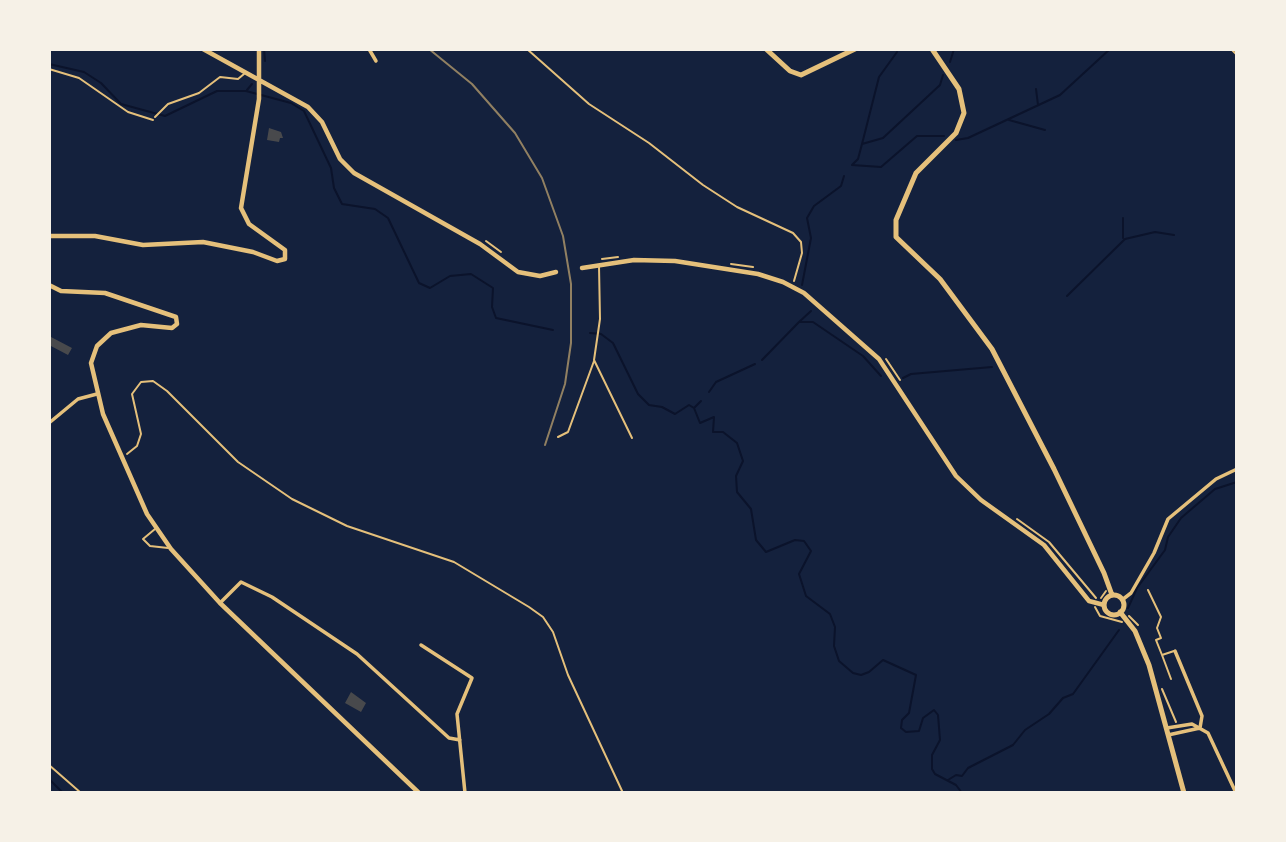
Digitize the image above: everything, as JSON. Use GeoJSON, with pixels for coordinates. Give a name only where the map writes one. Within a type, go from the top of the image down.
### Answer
{"type":"FeatureCollection","features":[{"type":"Feature","properties":{"kind":"main road"},"geometry":{"type":"LineString","coordinates":[[766,49],[790,71],[801,75],[855,49]]}},
{"type":"Feature","properties":{"kind":"main road"},"geometry":{"type":"LineString","coordinates":[[932,49],[961,94],[963,118],[956,133],[916,173],[896,220],[896,237],[940,279],[992,349],[1104,573],[1104,605],[1110,614],[1120,612]]}},
{"type":"Feature","properties":{"kind":"main road"},"geometry":{"type":"LineString","coordinates":[[1106,597],[1122,600],[1120,612],[1140,642],[1184,793]]}},
{"type":"Feature","properties":{"kind":"street"},"geometry":{"type":"LineString","coordinates":[[203,49],[261,79],[315,114],[340,159],[355,173],[484,247],[518,272],[540,276],[556,272]]}},
{"type":"Feature","properties":{"kind":"street"},"geometry":{"type":"LineString","coordinates":[[49,236],[95,236],[143,245],[203,242],[253,252],[277,261],[284,260],[285,250],[249,224],[240,208],[259,99],[259,49]]}},
{"type":"Feature","properties":{"kind":"street"},"geometry":{"type":"LineString","coordinates":[[369,49],[376,61]]}},
{"type":"Feature","properties":{"kind":"street"},"geometry":{"type":"LineString","coordinates":[[582,268],[664,260],[746,271],[771,278],[804,293],[880,356],[956,476],[981,500],[1044,545],[1089,601],[1104,605]]}},
{"type":"Feature","properties":{"kind":"street"},"geometry":{"type":"LineString","coordinates":[[49,285],[61,291],[105,293],[173,314],[177,319],[172,328],[146,325],[111,333],[99,343],[92,363],[97,394],[120,457],[155,528],[220,603],[419,793]]}},
{"type":"Feature","properties":{"kind":"street"},"geometry":{"type":"LineString","coordinates":[[49,423],[78,399],[97,394]]}},
{"type":"Feature","properties":{"kind":"street"},"geometry":{"type":"LineString","coordinates":[[1122,600],[1131,593],[1154,554],[1168,519],[1216,479],[1237,469]]}},
{"type":"Feature","properties":{"kind":"street"},"geometry":{"type":"LineString","coordinates":[[220,603],[241,582],[272,597],[357,654],[449,738],[460,740]]}},
{"type":"Feature","properties":{"kind":"street"},"geometry":{"type":"LineString","coordinates":[[421,645],[472,678],[457,714],[465,793]]}},
{"type":"Feature","properties":{"kind":"street"},"geometry":{"type":"LineString","coordinates":[[1175,651],[1202,716],[1200,728]]}},
{"type":"Feature","properties":{"kind":"street"},"geometry":{"type":"LineString","coordinates":[[1167,732],[1192,724],[1213,739],[1236,793]]}},
{"type":"Feature","properties":{"kind":"street"},"geometry":{"type":"LineString","coordinates":[[1167,732],[1200,728]]}},
{"type":"Feature","properties":{"kind":"lane"},"geometry":{"type":"LineString","coordinates":[[154,119],[162,108],[199,93],[220,77],[239,79],[245,72]]}},
{"type":"Feature","properties":{"kind":"lane"},"geometry":{"type":"LineString","coordinates":[[558,437],[568,432],[594,360],[598,331],[598,265]]}},
{"type":"Feature","properties":{"kind":"lane"},"geometry":{"type":"LineString","coordinates":[[594,360],[632,438]]}},
{"type":"Feature","properties":{"kind":"lane"},"geometry":{"type":"LineString","coordinates":[[155,528],[143,539],[150,546],[171,549]]}},
{"type":"Feature","properties":{"kind":"lane"},"geometry":{"type":"LineString","coordinates":[[1148,590],[1161,617],[1157,628],[1161,638],[1156,640],[1171,680]]}},
{"type":"Feature","properties":{"kind":"lane"},"geometry":{"type":"LineString","coordinates":[[1162,655],[1175,651]]}},
{"type":"Feature","properties":{"kind":"path"},"geometry":{"type":"LineString","coordinates":[[527,49],[597,110],[649,143],[702,185],[737,207],[793,233],[801,242],[802,253],[794,283]]}},
{"type":"Feature","properties":{"kind":"path"},"geometry":{"type":"LineString","coordinates":[[1231,49],[1237,55]]}},
{"type":"Feature","properties":{"kind":"path"},"geometry":{"type":"LineString","coordinates":[[49,69],[87,82],[117,106],[154,119]]}},
{"type":"Feature","properties":{"kind":"path"},"geometry":{"type":"LineString","coordinates":[[482,239],[502,254]]}},
{"type":"Feature","properties":{"kind":"path"},"geometry":{"type":"LineString","coordinates":[[880,356],[902,385]]}},
{"type":"Feature","properties":{"kind":"path"},"geometry":{"type":"LineString","coordinates":[[120,457],[137,446],[140,440],[141,429],[132,394],[141,382],[156,383],[230,455],[292,499],[347,526],[454,562],[529,607],[543,617],[553,632],[568,675],[623,793]]}},
{"type":"Feature","properties":{"kind":"path"},"geometry":{"type":"LineString","coordinates":[[1016,518],[1049,542],[1096,596]]}},
{"type":"Feature","properties":{"kind":"path"},"geometry":{"type":"LineString","coordinates":[[1094,610],[1100,616],[1121,624]]}},
{"type":"Feature","properties":{"kind":"path"},"geometry":{"type":"LineString","coordinates":[[49,765],[81,793]]}},
{"type":"Feature","properties":{"kind":"building"},"geometry":{"type":"Polygon","coordinates":[[[269,128],[281,132],[283,138],[280,138],[279,142],[267,140],[269,128]]]}},
{"type":"Feature","properties":{"kind":"building"},"geometry":{"type":"Polygon","coordinates":[[[51,337],[72,348],[68,355],[49,345],[51,337]]]}},
{"type":"Feature","properties":{"kind":"building"},"geometry":{"type":"Polygon","coordinates":[[[351,692],[366,703],[361,712],[345,703],[351,692]]]}},
{"type":"Feature","properties":{"kind":"waterway"},"geometry":{"type":"LineString","coordinates":[[264,49],[265,61]]}},
{"type":"Feature","properties":{"kind":"waterway"},"geometry":{"type":"LineString","coordinates":[[950,62],[954,49]]}},
{"type":"Feature","properties":{"kind":"waterway"},"geometry":{"type":"LineString","coordinates":[[956,140],[968,138],[1060,95],[1110,49]]}},
{"type":"Feature","properties":{"kind":"waterway"},"geometry":{"type":"LineString","coordinates":[[862,144],[879,77],[897,52]]}},
{"type":"Feature","properties":{"kind":"waterway"},"geometry":{"type":"LineString","coordinates":[[49,64],[84,72],[101,83],[121,104],[165,116],[217,91],[246,91],[291,103],[304,111],[331,168],[334,188],[342,204],[375,209],[388,218],[419,283],[430,288],[450,276],[471,274],[493,288],[492,307],[496,318],[553,330]]}},
{"type":"Feature","properties":{"kind":"waterway"},"geometry":{"type":"LineString","coordinates":[[943,75],[940,85],[883,138],[862,144],[858,159],[852,165],[881,167],[917,136],[944,136]]}},
{"type":"Feature","properties":{"kind":"waterway"},"geometry":{"type":"LineString","coordinates":[[247,90],[252,84]]}},
{"type":"Feature","properties":{"kind":"waterway"},"geometry":{"type":"LineString","coordinates":[[1036,89],[1038,105]]}},
{"type":"Feature","properties":{"kind":"waterway"},"geometry":{"type":"LineString","coordinates":[[1009,120],[1045,130]]}},
{"type":"Feature","properties":{"kind":"waterway"},"geometry":{"type":"LineString","coordinates":[[802,285],[811,238],[807,218],[814,206],[841,186],[844,176]]}},
{"type":"Feature","properties":{"kind":"waterway"},"geometry":{"type":"LineString","coordinates":[[1123,218],[1123,238]]}},
{"type":"Feature","properties":{"kind":"waterway"},"geometry":{"type":"LineString","coordinates":[[1067,296],[1125,239],[1155,232],[1174,235]]}},
{"type":"Feature","properties":{"kind":"waterway"},"geometry":{"type":"LineString","coordinates":[[799,322],[811,311]]}},
{"type":"Feature","properties":{"kind":"waterway"},"geometry":{"type":"LineString","coordinates":[[762,360],[799,322],[813,322],[863,356],[881,376]]}},
{"type":"Feature","properties":{"kind":"waterway"},"geometry":{"type":"LineString","coordinates":[[590,333],[601,334],[613,343],[638,394],[649,405],[662,407],[675,414],[689,405],[694,408],[700,423],[714,417],[713,432],[723,432],[737,443],[743,461],[736,476],[737,492],[751,509],[756,540],[766,552],[795,540],[804,541],[811,551],[799,574],[806,596],[830,614],[835,627],[834,646],[839,661],[853,673],[861,675],[869,672],[883,660],[916,675],[909,713],[902,720],[901,728],[906,732],[919,731],[923,718],[934,710],[938,715],[940,740],[932,755],[932,769],[935,774],[956,785],[962,793]]}},
{"type":"Feature","properties":{"kind":"waterway"},"geometry":{"type":"LineString","coordinates":[[709,392],[716,382],[755,364]]}},
{"type":"Feature","properties":{"kind":"waterway"},"geometry":{"type":"LineString","coordinates":[[903,378],[911,374],[992,367]]}},
{"type":"Feature","properties":{"kind":"waterway"},"geometry":{"type":"LineString","coordinates":[[694,408],[701,401]]}},
{"type":"Feature","properties":{"kind":"waterway"},"geometry":{"type":"LineString","coordinates":[[1128,608],[1137,588],[1165,550],[1168,537],[1181,518],[1215,489],[1237,482]]}},
{"type":"Feature","properties":{"kind":"waterway"},"geometry":{"type":"LineString","coordinates":[[948,780],[956,775],[962,776],[968,768],[1013,745],[1025,730],[1049,714],[1063,698],[1073,694],[1119,630]]}},
{"type":"Feature","properties":{"kind":"waterway"},"geometry":{"type":"LineString","coordinates":[[49,779],[63,793]]}},
{"type":"Feature","properties":{"kind":"railway"},"geometry":{"type":"LineString","coordinates":[[429,49],[472,84],[515,133],[542,178],[563,236],[571,284],[571,343],[565,384],[545,445]]}}]}
